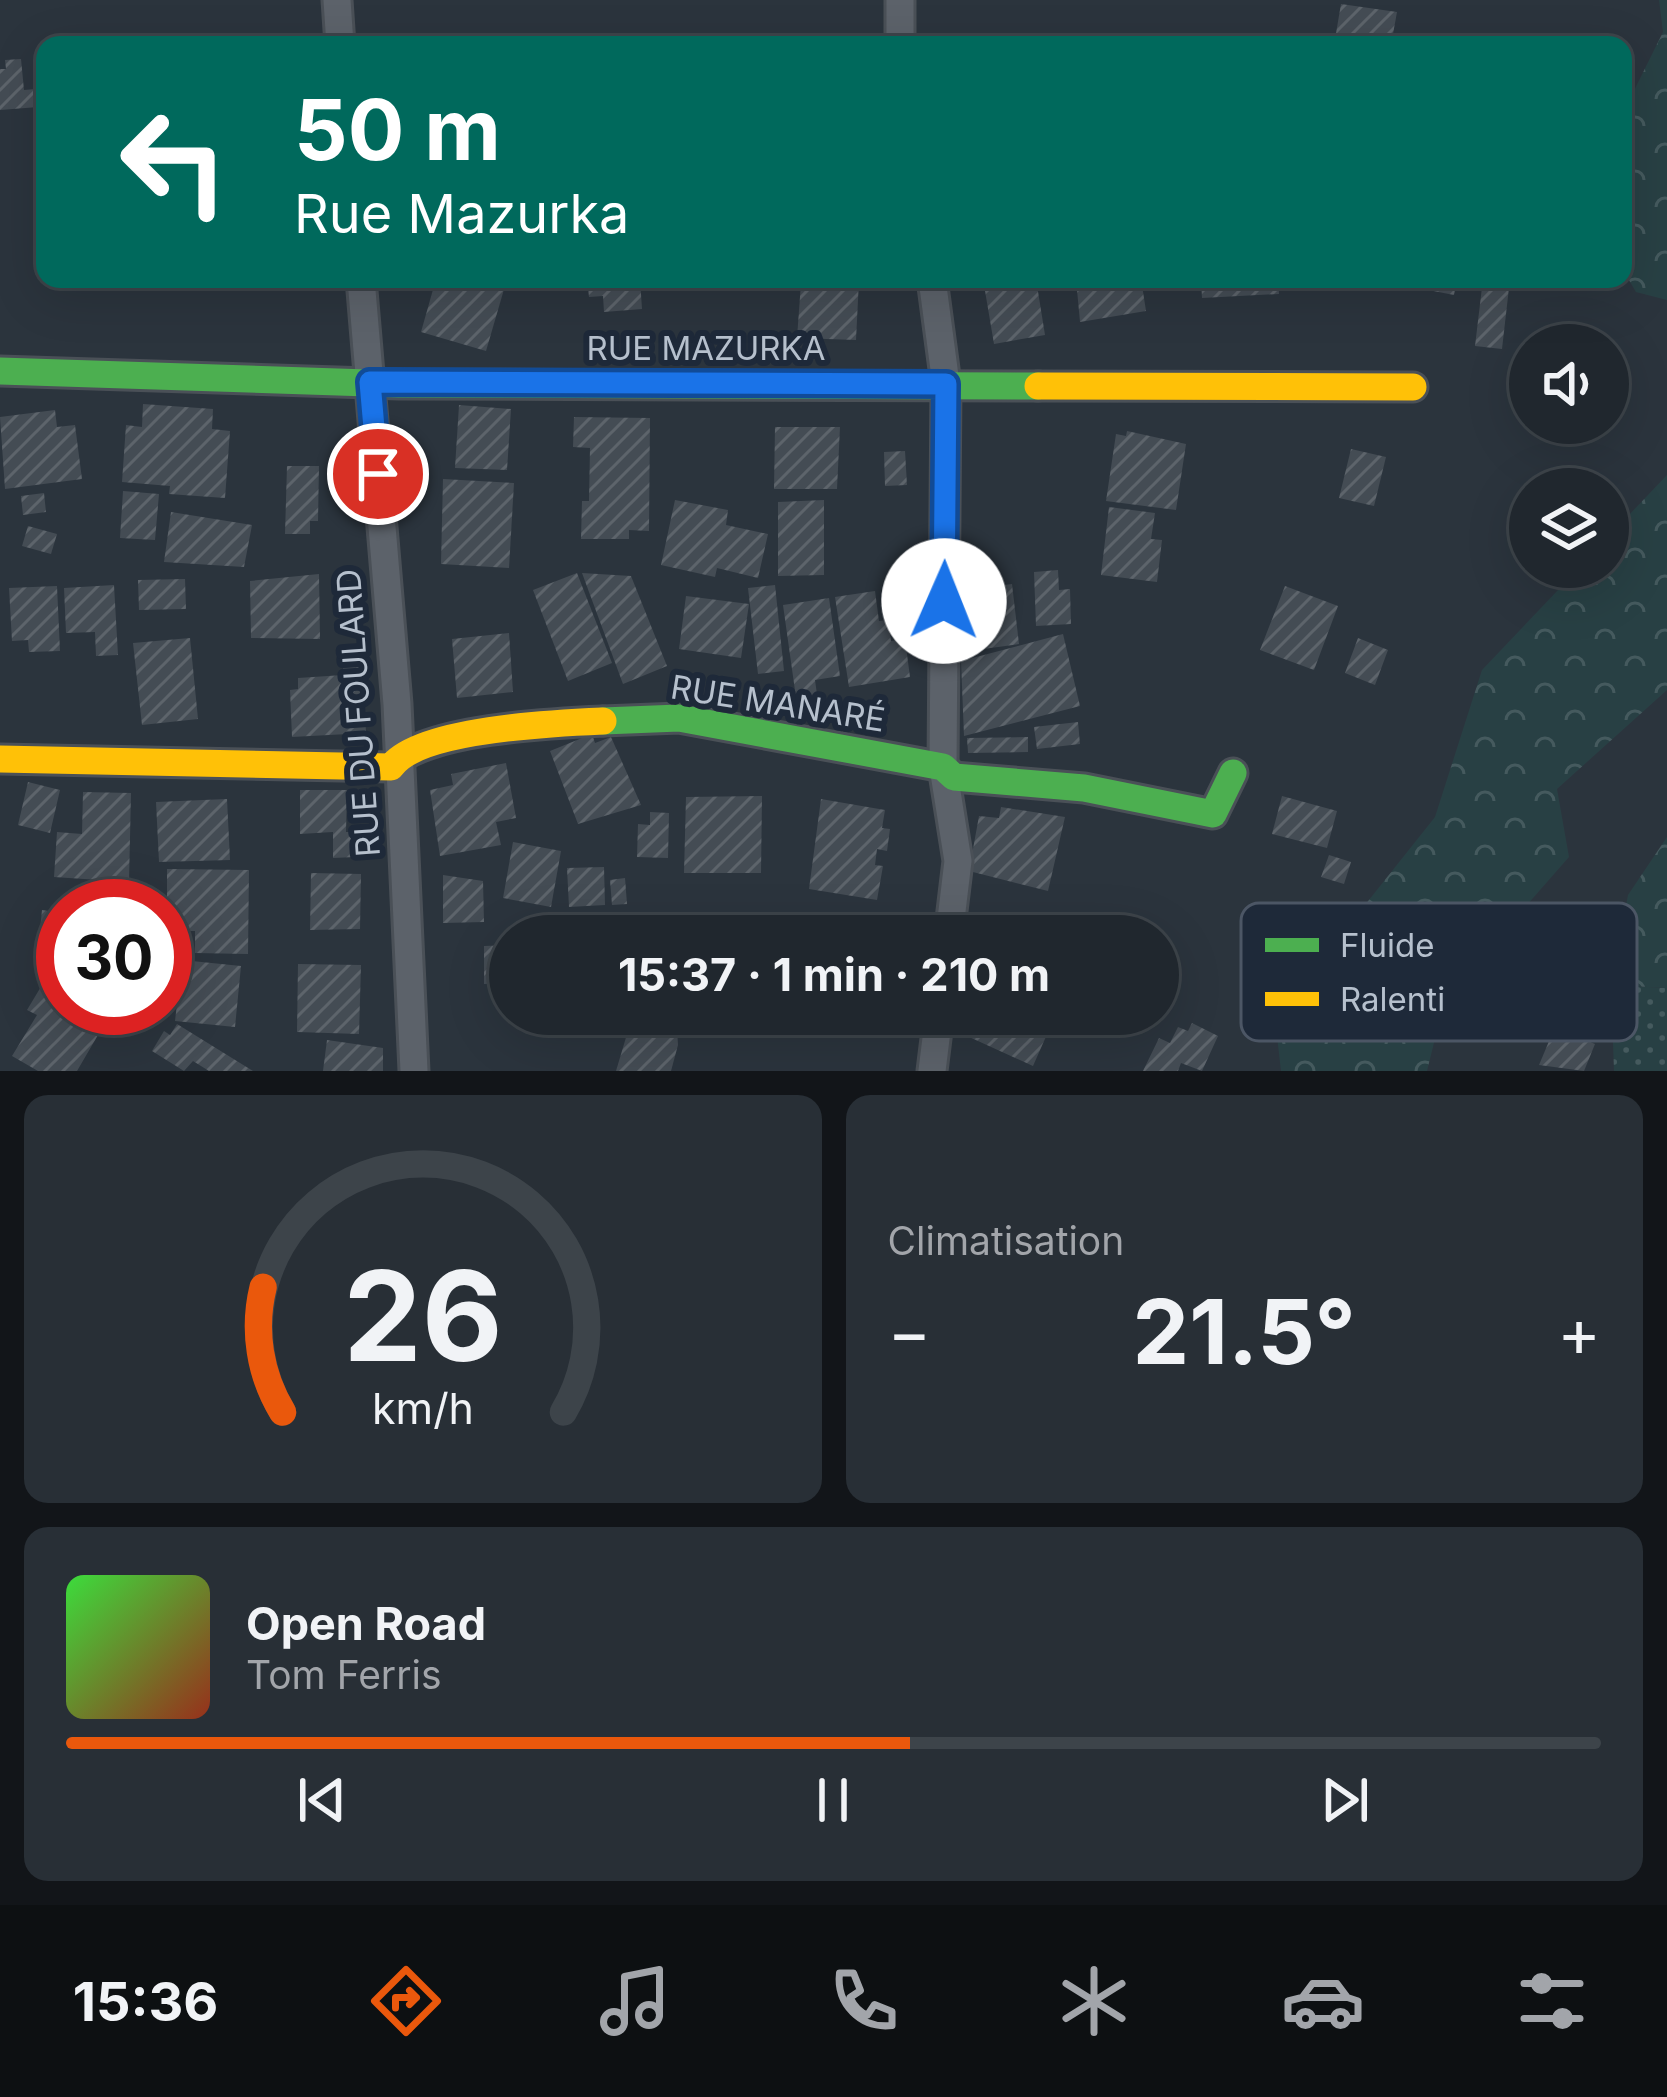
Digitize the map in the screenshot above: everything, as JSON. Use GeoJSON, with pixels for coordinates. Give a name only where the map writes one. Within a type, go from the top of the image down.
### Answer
{"type":"FeatureCollection","features":[{"type":"Feature","properties":{"kind":"street"},"geometry":{"type":"LineString","coordinates":[[337,0],[339,36]]}},
{"type":"Feature","properties":{"kind":"street"},"geometry":{"type":"LineString","coordinates":[[900,0],[900,36]]}},
{"type":"Feature","properties":{"kind":"street","name":"RUE DU FOULARD"},"geometry":{"type":"LineString","coordinates":[[362,288],[399,756],[414,1071]]}},
{"type":"Feature","properties":{"kind":"street"},"geometry":{"type":"LineString","coordinates":[[933,288],[946,384],[943,767],[958,861],[952,915]]}},
{"type":"Feature","properties":{"kind":"street","name":"RUE MAZURKA"},"geometry":{"type":"LineString","coordinates":[[0,371],[370,382],[1413,387]]}},
{"type":"Feature","properties":{"kind":"street","name":"RUE MANARÉ"},"geometry":{"type":"LineString","coordinates":[[0,759],[391,767],[399,756],[423,746],[552,723],[679,718],[943,767],[954,777],[1084,788],[1213,814],[1233,773]]}},
{"type":"Feature","properties":{"kind":"street"},"geometry":{"type":"LineString","coordinates":[[932,1071],[936,1035]]}},
{"type":"Feature","properties":{"kind":"green space"},"geometry":{"type":"Polygon","coordinates":[[[1659,0],[1667,0],[1667,300],[1636,292],[1632,285],[1632,95],[1663,32],[1659,0]]]}},
{"type":"Feature","properties":{"kind":"green space"},"geometry":{"type":"Polygon","coordinates":[[[1667,475],[1667,690],[1557,789],[1569,857],[1529,903],[1367,903],[1435,817],[1482,670],[1560,588],[1629,588],[1629,515],[1667,475]]]}},
{"type":"Feature","properties":{"kind":"green space"},"geometry":{"type":"Polygon","coordinates":[[[1667,837],[1667,988],[1637,986],[1637,903],[1626,903],[1667,837]]]}},
{"type":"Feature","properties":{"kind":"green space"},"geometry":{"type":"Polygon","coordinates":[[[1637,986],[1667,988],[1667,1071],[1614,1071],[1613,1041],[1637,1041],[1637,986]]]}},
{"type":"Feature","properties":{"kind":"green space"},"geometry":{"type":"Polygon","coordinates":[[[1278,1041],[1434,1041],[1427,1071],[1281,1071],[1278,1041]]]}},
{"type":"Feature","properties":{"kind":"building"},"geometry":{"type":"Polygon","coordinates":[[[1341,4],[1397,12],[1393,36],[1336,36],[1341,4]]]}},
{"type":"Feature","properties":{"kind":"building"},"geometry":{"type":"Polygon","coordinates":[[[21,59],[24,90],[36,89],[36,107],[0,110],[0,69],[6,69],[5,60],[21,59]]]}},
{"type":"Feature","properties":{"kind":"building"},"geometry":{"type":"Polygon","coordinates":[[[433,288],[504,288],[486,351],[421,332],[433,288]]]}},
{"type":"Feature","properties":{"kind":"building"},"geometry":{"type":"Polygon","coordinates":[[[588,288],[641,288],[642,309],[604,312],[603,296],[589,297],[588,288]]]}},
{"type":"Feature","properties":{"kind":"building"},"geometry":{"type":"Polygon","coordinates":[[[801,288],[859,288],[856,340],[797,338],[801,288]]]}},
{"type":"Feature","properties":{"kind":"building"},"geometry":{"type":"Polygon","coordinates":[[[985,288],[1037,288],[1045,335],[994,344],[985,288]]]}},
{"type":"Feature","properties":{"kind":"building"},"geometry":{"type":"Polygon","coordinates":[[[1077,288],[1142,288],[1146,311],[1080,322],[1077,288]]]}},
{"type":"Feature","properties":{"kind":"building"},"geometry":{"type":"Polygon","coordinates":[[[1201,288],[1279,288],[1279,294],[1202,298],[1201,288]]]}},
{"type":"Feature","properties":{"kind":"building"},"geometry":{"type":"Polygon","coordinates":[[[1418,288],[1455,288],[1454,295],[1418,288]]]}},
{"type":"Feature","properties":{"kind":"building"},"geometry":{"type":"Polygon","coordinates":[[[1482,288],[1509,288],[1502,349],[1475,346],[1482,288]]]}},
{"type":"Feature","properties":{"kind":"building"},"geometry":{"type":"Polygon","coordinates":[[[143,404],[213,409],[212,429],[230,431],[225,498],[169,494],[170,486],[122,482],[126,425],[142,427],[143,404]]]}},
{"type":"Feature","properties":{"kind":"building"},"geometry":{"type":"Polygon","coordinates":[[[459,405],[511,409],[507,470],[455,468],[459,405]]]}},
{"type":"Feature","properties":{"kind":"building"},"geometry":{"type":"Polygon","coordinates":[[[55,410],[57,427],[75,425],[82,479],[5,489],[0,417],[55,410]]]}},
{"type":"Feature","properties":{"kind":"building"},"geometry":{"type":"Polygon","coordinates":[[[574,417],[650,418],[649,531],[629,530],[629,539],[581,539],[582,501],[589,501],[590,448],[573,447],[574,417]]]}},
{"type":"Feature","properties":{"kind":"building"},"geometry":{"type":"Polygon","coordinates":[[[775,427],[840,427],[837,489],[774,489],[775,427]]]}},
{"type":"Feature","properties":{"kind":"building"},"geometry":{"type":"Polygon","coordinates":[[[1127,431],[1186,444],[1176,510],[1106,501],[1116,434],[1126,436],[1127,431]]]}},
{"type":"Feature","properties":{"kind":"building"},"geometry":{"type":"Polygon","coordinates":[[[1351,449],[1386,457],[1374,506],[1339,498],[1351,449]]]}},
{"type":"Feature","properties":{"kind":"building"},"geometry":{"type":"Polygon","coordinates":[[[905,451],[907,485],[885,486],[884,452],[905,451]]]}},
{"type":"Feature","properties":{"kind":"building"},"geometry":{"type":"Polygon","coordinates":[[[287,466],[319,466],[318,521],[310,521],[310,534],[285,534],[287,466]]]}},
{"type":"Feature","properties":{"kind":"building"},"geometry":{"type":"Polygon","coordinates":[[[443,479],[514,483],[509,568],[441,564],[443,479]]]}},
{"type":"Feature","properties":{"kind":"building"},"geometry":{"type":"Polygon","coordinates":[[[123,491],[159,494],[155,540],[120,538],[123,491]]]}},
{"type":"Feature","properties":{"kind":"building"},"geometry":{"type":"Polygon","coordinates":[[[44,493],[46,512],[23,515],[21,496],[44,493]]]}},
{"type":"Feature","properties":{"kind":"building"},"geometry":{"type":"Polygon","coordinates":[[[675,500],[728,510],[726,525],[768,534],[758,578],[717,568],[715,577],[661,565],[675,500]]]}},
{"type":"Feature","properties":{"kind":"building"},"geometry":{"type":"Polygon","coordinates":[[[824,500],[824,575],[778,576],[778,502],[824,500]]]}},
{"type":"Feature","properties":{"kind":"building"},"geometry":{"type":"Polygon","coordinates":[[[1109,507],[1155,513],[1151,539],[1162,540],[1157,582],[1101,575],[1109,507]]]}},
{"type":"Feature","properties":{"kind":"building"},"geometry":{"type":"Polygon","coordinates":[[[171,512],[252,525],[244,567],[164,562],[171,512]]]}},
{"type":"Feature","properties":{"kind":"building"},"geometry":{"type":"Polygon","coordinates":[[[28,526],[57,534],[51,554],[22,546],[28,526]]]}},
{"type":"Feature","properties":{"kind":"building"},"geometry":{"type":"Polygon","coordinates":[[[1058,570],[1059,590],[1070,589],[1071,624],[1036,626],[1034,572],[1058,570]]]}},
{"type":"Feature","properties":{"kind":"building"},"geometry":{"type":"Polygon","coordinates":[[[577,573],[612,663],[568,681],[533,590],[577,573]]]}},
{"type":"Feature","properties":{"kind":"building"},"geometry":{"type":"Polygon","coordinates":[[[582,573],[631,576],[667,666],[623,684],[582,573]]]}},
{"type":"Feature","properties":{"kind":"building"},"geometry":{"type":"Polygon","coordinates":[[[319,574],[320,639],[251,638],[250,581],[319,574]]]}},
{"type":"Feature","properties":{"kind":"building"},"geometry":{"type":"Polygon","coordinates":[[[185,579],[186,609],[139,610],[138,580],[185,579]]]}},
{"type":"Feature","properties":{"kind":"building"},"geometry":{"type":"Polygon","coordinates":[[[1012,584],[1019,644],[969,651],[964,590],[1012,584]]]}},
{"type":"Feature","properties":{"kind":"building"},"geometry":{"type":"Polygon","coordinates":[[[114,585],[118,655],[96,656],[95,632],[66,633],[64,588],[114,585]]]}},
{"type":"Feature","properties":{"kind":"building"},"geometry":{"type":"Polygon","coordinates":[[[775,585],[784,671],[758,674],[748,588],[775,585]]]}},
{"type":"Feature","properties":{"kind":"building"},"geometry":{"type":"Polygon","coordinates":[[[57,586],[60,651],[29,652],[28,640],[12,641],[9,588],[57,586]]]}},
{"type":"Feature","properties":{"kind":"building"},"geometry":{"type":"Polygon","coordinates":[[[1285,586],[1338,606],[1314,670],[1260,650],[1285,586]]]}},
{"type":"Feature","properties":{"kind":"building"},"geometry":{"type":"Polygon","coordinates":[[[875,591],[879,621],[888,620],[891,641],[905,639],[910,677],[849,687],[835,597],[875,591]]]}},
{"type":"Feature","properties":{"kind":"building"},"geometry":{"type":"Polygon","coordinates":[[[686,596],[749,604],[741,658],[679,649],[686,596]]]}},
{"type":"Feature","properties":{"kind":"building"},"geometry":{"type":"Polygon","coordinates":[[[829,598],[840,676],[815,680],[820,716],[799,719],[783,605],[829,598]]]}},
{"type":"Feature","properties":{"kind":"building"},"geometry":{"type":"Polygon","coordinates":[[[509,633],[513,692],[457,698],[452,639],[509,633]]]}},
{"type":"Feature","properties":{"kind":"building"},"geometry":{"type":"Polygon","coordinates":[[[1063,634],[1080,706],[964,736],[961,661],[1063,634]]]}},
{"type":"Feature","properties":{"kind":"building"},"geometry":{"type":"Polygon","coordinates":[[[190,638],[198,719],[142,725],[133,643],[190,638]]]}},
{"type":"Feature","properties":{"kind":"building"},"geometry":{"type":"Polygon","coordinates":[[[1358,638],[1388,650],[1375,685],[1345,673],[1358,638]]]}},
{"type":"Feature","properties":{"kind":"building"},"geometry":{"type":"Polygon","coordinates":[[[363,666],[366,733],[292,737],[290,690],[298,689],[298,678],[343,675],[343,668],[363,666]]]}},
{"type":"Feature","properties":{"kind":"building"},"geometry":{"type":"Polygon","coordinates":[[[1078,722],[1080,744],[1037,749],[1034,727],[1078,722]]]}},
{"type":"Feature","properties":{"kind":"building"},"geometry":{"type":"Polygon","coordinates":[[[592,734],[595,743],[611,737],[641,805],[578,824],[550,751],[592,734]]]}},
{"type":"Feature","properties":{"kind":"building"},"geometry":{"type":"Polygon","coordinates":[[[1028,737],[1028,752],[968,753],[967,738],[1028,737]]]}},
{"type":"Feature","properties":{"kind":"building"},"geometry":{"type":"Polygon","coordinates":[[[506,763],[516,818],[496,822],[501,845],[440,856],[430,790],[453,785],[451,774],[506,763]]]}},
{"type":"Feature","properties":{"kind":"building"},"geometry":{"type":"Polygon","coordinates":[[[28,782],[60,790],[50,833],[18,825],[28,782]]]}},
{"type":"Feature","properties":{"kind":"building"},"geometry":{"type":"Polygon","coordinates":[[[300,790],[347,790],[346,832],[355,832],[355,857],[333,858],[333,832],[300,834],[300,790]]]}},
{"type":"Feature","properties":{"kind":"building"},"geometry":{"type":"Polygon","coordinates":[[[83,792],[131,793],[129,879],[54,877],[57,832],[82,834],[83,792]]]}},
{"type":"Feature","properties":{"kind":"building"},"geometry":{"type":"Polygon","coordinates":[[[762,796],[761,873],[684,873],[686,797],[762,796]]]}},
{"type":"Feature","properties":{"kind":"building"},"geometry":{"type":"Polygon","coordinates":[[[1282,796],[1337,811],[1327,848],[1272,834],[1282,796]]]}},
{"type":"Feature","properties":{"kind":"building"},"geometry":{"type":"Polygon","coordinates":[[[227,799],[230,860],[159,862],[156,802],[227,799]]]}},
{"type":"Feature","properties":{"kind":"building"},"geometry":{"type":"Polygon","coordinates":[[[821,799],[885,810],[882,828],[890,829],[887,851],[877,849],[875,865],[883,866],[877,900],[809,889],[821,799]]]}},
{"type":"Feature","properties":{"kind":"building"},"geometry":{"type":"Polygon","coordinates":[[[1001,807],[1065,817],[1048,891],[969,871],[979,816],[999,818],[1001,807]]]}},
{"type":"Feature","properties":{"kind":"building"},"geometry":{"type":"Polygon","coordinates":[[[650,812],[669,813],[668,858],[637,857],[638,824],[650,825],[650,812]]]}},
{"type":"Feature","properties":{"kind":"building"},"geometry":{"type":"Polygon","coordinates":[[[513,842],[561,851],[551,907],[503,898],[513,842]]]}},
{"type":"Feature","properties":{"kind":"building"},"geometry":{"type":"Polygon","coordinates":[[[1329,855],[1351,862],[1344,884],[1321,877],[1329,855]]]}},
{"type":"Feature","properties":{"kind":"building"},"geometry":{"type":"Polygon","coordinates":[[[604,867],[605,905],[569,907],[567,868],[604,867]]]}},
{"type":"Feature","properties":{"kind":"building"},"geometry":{"type":"Polygon","coordinates":[[[167,869],[249,870],[248,954],[195,953],[192,879],[167,879],[167,869]]]}},
{"type":"Feature","properties":{"kind":"building"},"geometry":{"type":"Polygon","coordinates":[[[311,873],[361,874],[360,929],[310,930],[311,873]]]}},
{"type":"Feature","properties":{"kind":"building"},"geometry":{"type":"Polygon","coordinates":[[[443,875],[483,881],[484,922],[443,923],[443,875]]]}},
{"type":"Feature","properties":{"kind":"building"},"geometry":{"type":"Polygon","coordinates":[[[625,878],[627,904],[612,905],[610,880],[625,878]]]}},
{"type":"Feature","properties":{"kind":"building"},"geometry":{"type":"Polygon","coordinates":[[[484,946],[489,946],[489,984],[484,984],[484,946]]]}},
{"type":"Feature","properties":{"kind":"building"},"geometry":{"type":"Polygon","coordinates":[[[192,961],[241,966],[235,1027],[192,1023],[192,961]]]}},
{"type":"Feature","properties":{"kind":"building"},"geometry":{"type":"Polygon","coordinates":[[[298,964],[361,965],[359,1034],[297,1032],[298,964]]]}},
{"type":"Feature","properties":{"kind":"building"},"geometry":{"type":"Polygon","coordinates":[[[36,1017],[36,1035],[98,1035],[77,1071],[38,1071],[12,1056],[36,1017]]]}},
{"type":"Feature","properties":{"kind":"building"},"geometry":{"type":"Polygon","coordinates":[[[1192,1023],[1218,1036],[1202,1071],[1181,1063],[1178,1071],[1143,1071],[1159,1038],[1170,1043],[1179,1035],[1179,1027],[1188,1031],[1192,1023]]]}},
{"type":"Feature","properties":{"kind":"building"},"geometry":{"type":"Polygon","coordinates":[[[192,1033],[253,1071],[209,1071],[193,1061],[184,1071],[152,1051],[162,1035],[192,1033]]]}},
{"type":"Feature","properties":{"kind":"building"},"geometry":{"type":"Polygon","coordinates":[[[627,1035],[677,1035],[671,1071],[616,1071],[627,1035]]]}},
{"type":"Feature","properties":{"kind":"building"},"geometry":{"type":"Polygon","coordinates":[[[968,1035],[1047,1035],[1033,1066],[968,1035]]]}},
{"type":"Feature","properties":{"kind":"building"},"geometry":{"type":"Polygon","coordinates":[[[327,1040],[383,1048],[383,1071],[323,1071],[327,1040]]]}},
{"type":"Feature","properties":{"kind":"building"},"geometry":{"type":"Polygon","coordinates":[[[1549,1041],[1595,1044],[1584,1071],[1539,1065],[1549,1041]]]}},
{"type":"Feature","properties":{"kind":"traffic: fast"},"geometry":{"type":"LineString","coordinates":[[0,371],[399,384],[1038,386]]}},
{"type":"Feature","properties":{"kind":"traffic: fast"},"geometry":{"type":"LineString","coordinates":[[603,721],[679,718],[943,767],[954,777],[1084,788],[1213,814],[1233,773]]}},
{"type":"Feature","properties":{"kind":"traffic: slow"},"geometry":{"type":"LineString","coordinates":[[1038,386],[1413,387]]}},
{"type":"Feature","properties":{"kind":"traffic: slow"},"geometry":{"type":"LineString","coordinates":[[0,759],[391,767],[406,754],[458,736],[603,721]]}},
{"type":"Feature","properties":{"kind":"route"},"geometry":{"type":"LineString","coordinates":[[378,474],[370,382],[946,384],[944,601]]}}]}
